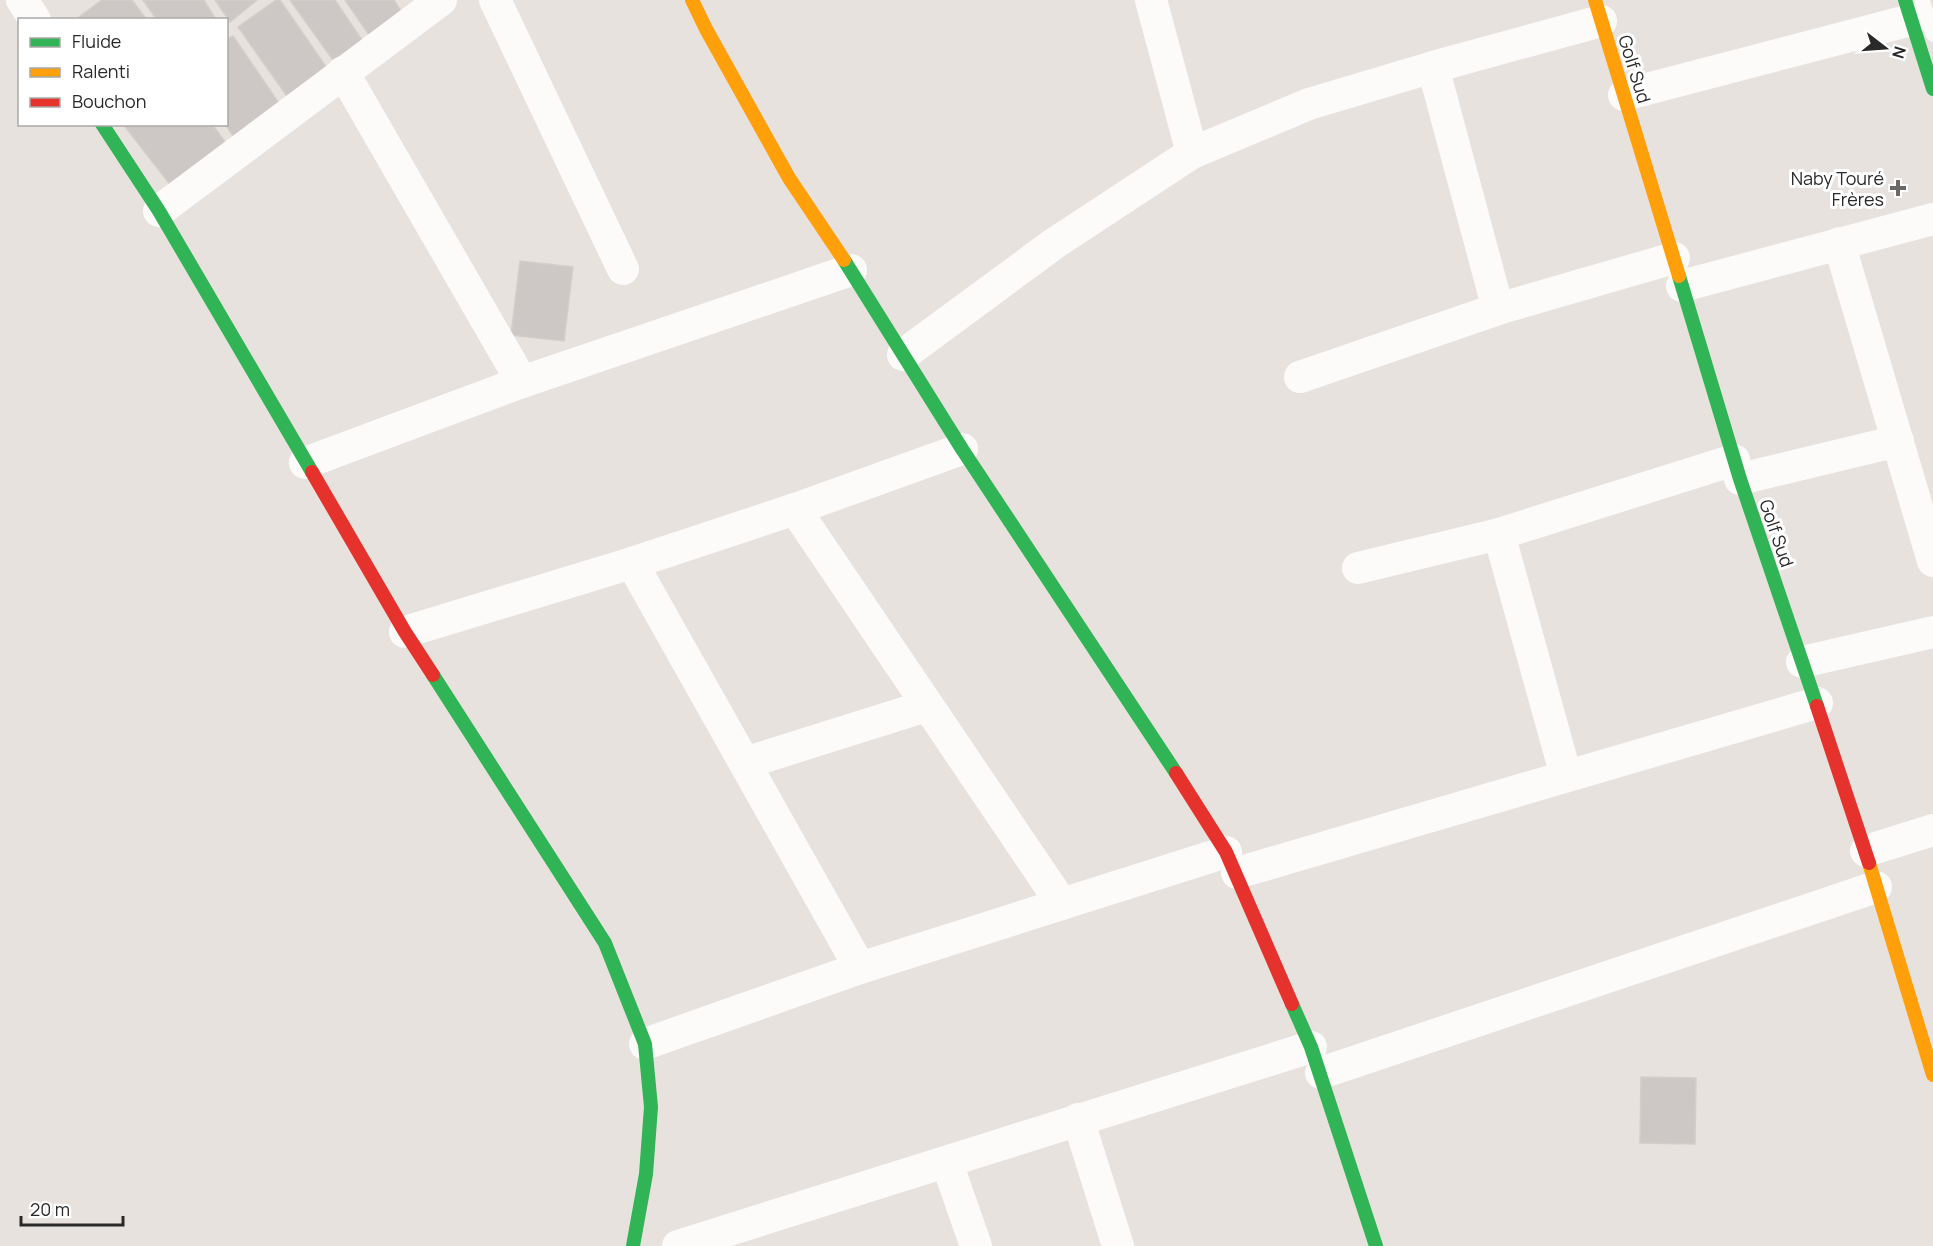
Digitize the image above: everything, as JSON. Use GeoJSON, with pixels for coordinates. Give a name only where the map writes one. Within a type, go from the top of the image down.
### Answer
{"type":"FeatureCollection","features":[{"type":"Feature","properties":{"kind":"street"},"geometry":{"type":"LineString","coordinates":[[22,0],[34,18]]}},
{"type":"Feature","properties":{"kind":"street"},"geometry":{"type":"LineString","coordinates":[[159,211],[441,0]]}},
{"type":"Feature","properties":{"kind":"street"},"geometry":{"type":"LineString","coordinates":[[495,0],[623,269]]}},
{"type":"Feature","properties":{"kind":"street"},"geometry":{"type":"LineString","coordinates":[[692,0],[789,178],[851,270],[962,449],[1184,783],[1231,862],[1316,1060],[1376,1246]]}},
{"type":"Feature","properties":{"kind":"street"},"geometry":{"type":"LineString","coordinates":[[1151,0],[1192,153]]}},
{"type":"Feature","properties":{"kind":"street"},"geometry":{"type":"LineString","coordinates":[[903,355],[1055,243],[1192,153],[1309,104],[1432,67],[1598,10]]}},
{"type":"Feature","properties":{"kind":"street","name":"Golf Sud"},"geometry":{"type":"LineString","coordinates":[[1598,10],[1737,469],[1928,1039],[1933,1075]]}},
{"type":"Feature","properties":{"kind":"street"},"geometry":{"type":"LineString","coordinates":[[1624,95],[1918,13],[1933,89]]}},
{"type":"Feature","properties":{"kind":"street"},"geometry":{"type":"LineString","coordinates":[[1432,67],[1498,309]]}},
{"type":"Feature","properties":{"kind":"street"},"geometry":{"type":"LineString","coordinates":[[343,72],[522,382]]}},
{"type":"Feature","properties":{"kind":"street"},"geometry":{"type":"LineString","coordinates":[[103,126],[159,211],[405,632],[605,943],[645,1044],[651,1107],[646,1174],[633,1246]]}},
{"type":"Feature","properties":{"kind":"street"},"geometry":{"type":"LineString","coordinates":[[1300,377],[1498,309],[1678,272],[1839,243],[1933,219]]}},
{"type":"Feature","properties":{"kind":"street"},"geometry":{"type":"LineString","coordinates":[[1839,243],[1933,561]]}},
{"type":"Feature","properties":{"kind":"street"},"geometry":{"type":"LineString","coordinates":[[305,463],[522,382],[851,270]]}},
{"type":"Feature","properties":{"kind":"street"},"geometry":{"type":"LineString","coordinates":[[1358,568],[1498,534],[1737,469],[1898,441]]}},
{"type":"Feature","properties":{"kind":"street"},"geometry":{"type":"LineString","coordinates":[[405,632],[632,563],[795,509],[962,449]]}},
{"type":"Feature","properties":{"kind":"street"},"geometry":{"type":"LineString","coordinates":[[795,509],[1062,904]]}},
{"type":"Feature","properties":{"kind":"street"},"geometry":{"type":"LineString","coordinates":[[1498,534],[1566,776]]}},
{"type":"Feature","properties":{"kind":"street"},"geometry":{"type":"LineString","coordinates":[[632,563],[860,968]]}},
{"type":"Feature","properties":{"kind":"street"},"geometry":{"type":"LineString","coordinates":[[1802,662],[1933,633]]}},
{"type":"Feature","properties":{"kind":"street"},"geometry":{"type":"LineString","coordinates":[[645,1044],[860,968],[1062,904],[1566,776],[1816,703]]}},
{"type":"Feature","properties":{"kind":"street"},"geometry":{"type":"LineString","coordinates":[[745,763],[926,706]]}},
{"type":"Feature","properties":{"kind":"street"},"geometry":{"type":"LineString","coordinates":[[1866,851],[1933,830]]}},
{"type":"Feature","properties":{"kind":"street"},"geometry":{"type":"LineString","coordinates":[[678,1246],[947,1163],[1078,1119],[1316,1060],[1876,887]]}},
{"type":"Feature","properties":{"kind":"street"},"geometry":{"type":"LineString","coordinates":[[1078,1119],[1118,1246]]}},
{"type":"Feature","properties":{"kind":"street"},"geometry":{"type":"LineString","coordinates":[[947,1163],[976,1246]]}},
{"type":"Feature","properties":{"kind":"building"},"geometry":{"type":"Polygon","coordinates":[[[102,0],[132,0],[146,18],[78,18],[102,0]]]}},
{"type":"Feature","properties":{"kind":"building"},"geometry":{"type":"Polygon","coordinates":[[[143,0],[204,0],[215,18],[156,18],[143,0]]]}},
{"type":"Feature","properties":{"kind":"building"},"geometry":{"type":"Polygon","coordinates":[[[215,0],[257,0],[230,22],[215,0]]]}},
{"type":"Feature","properties":{"kind":"building"},"geometry":{"type":"Polygon","coordinates":[[[276,0],[280,0],[327,68],[289,99],[238,27],[276,0]]]}},
{"type":"Feature","properties":{"kind":"building"},"geometry":{"type":"Polygon","coordinates":[[[290,0],[335,0],[362,40],[335,63],[290,0]]]}},
{"type":"Feature","properties":{"kind":"building"},"geometry":{"type":"Polygon","coordinates":[[[345,0],[394,0],[401,11],[369,35],[345,0]]]}},
{"type":"Feature","properties":{"kind":"building"},"geometry":{"type":"Polygon","coordinates":[[[233,36],[281,106],[235,139],[226,126],[228,39],[233,36]]]}},
{"type":"Feature","properties":{"kind":"building"},"geometry":{"type":"Polygon","coordinates":[[[125,126],[213,126],[228,146],[172,187],[125,126]]]}},
{"type":"Feature","properties":{"kind":"building"},"geometry":{"type":"Polygon","coordinates":[[[520,261],[573,267],[564,341],[511,335],[520,261]]]}},
{"type":"Feature","properties":{"kind":"building"},"geometry":{"type":"Polygon","coordinates":[[[1641,1077],[1696,1078],[1695,1144],[1640,1143],[1641,1077]]]}},
{"type":"Feature","properties":{"kind":"traffic: fast"},"geometry":{"type":"LineString","coordinates":[[1905,0],[1933,89]]}},
{"type":"Feature","properties":{"kind":"traffic: fast"},"geometry":{"type":"LineString","coordinates":[[103,126],[159,211],[312,472]]}},
{"type":"Feature","properties":{"kind":"traffic: fast"},"geometry":{"type":"LineString","coordinates":[[844,260],[962,449],[1176,773]]}},
{"type":"Feature","properties":{"kind":"traffic: fast"},"geometry":{"type":"LineString","coordinates":[[1679,276],[1740,479],[1817,706]]}},
{"type":"Feature","properties":{"kind":"traffic: fast"},"geometry":{"type":"LineString","coordinates":[[433,675],[605,943],[645,1044],[651,1107],[646,1174],[633,1246]]}},
{"type":"Feature","properties":{"kind":"traffic: fast"},"geometry":{"type":"LineString","coordinates":[[1292,1004],[1311,1047],[1376,1246]]}},
{"type":"Feature","properties":{"kind":"traffic: slow"},"geometry":{"type":"LineString","coordinates":[[692,0],[789,178],[844,260]]}},
{"type":"Feature","properties":{"kind":"traffic: slow"},"geometry":{"type":"LineString","coordinates":[[1595,0],[1679,276]]}},
{"type":"Feature","properties":{"kind":"traffic: slow"},"geometry":{"type":"LineString","coordinates":[[1869,863],[1933,1075]]}},
{"type":"Feature","properties":{"kind":"traffic: jam"},"geometry":{"type":"LineString","coordinates":[[312,472],[405,632],[433,675]]}},
{"type":"Feature","properties":{"kind":"traffic: jam"},"geometry":{"type":"LineString","coordinates":[[1817,706],[1869,863]]}},
{"type":"Feature","properties":{"kind":"traffic: jam"},"geometry":{"type":"LineString","coordinates":[[1176,773],[1226,852],[1292,1004]]}},
{"type":"Feature","properties":{"kind":"place","name":"Naby Touré Frères"},"geometry":{"type":"Point","coordinates":[1898,188]}}]}
